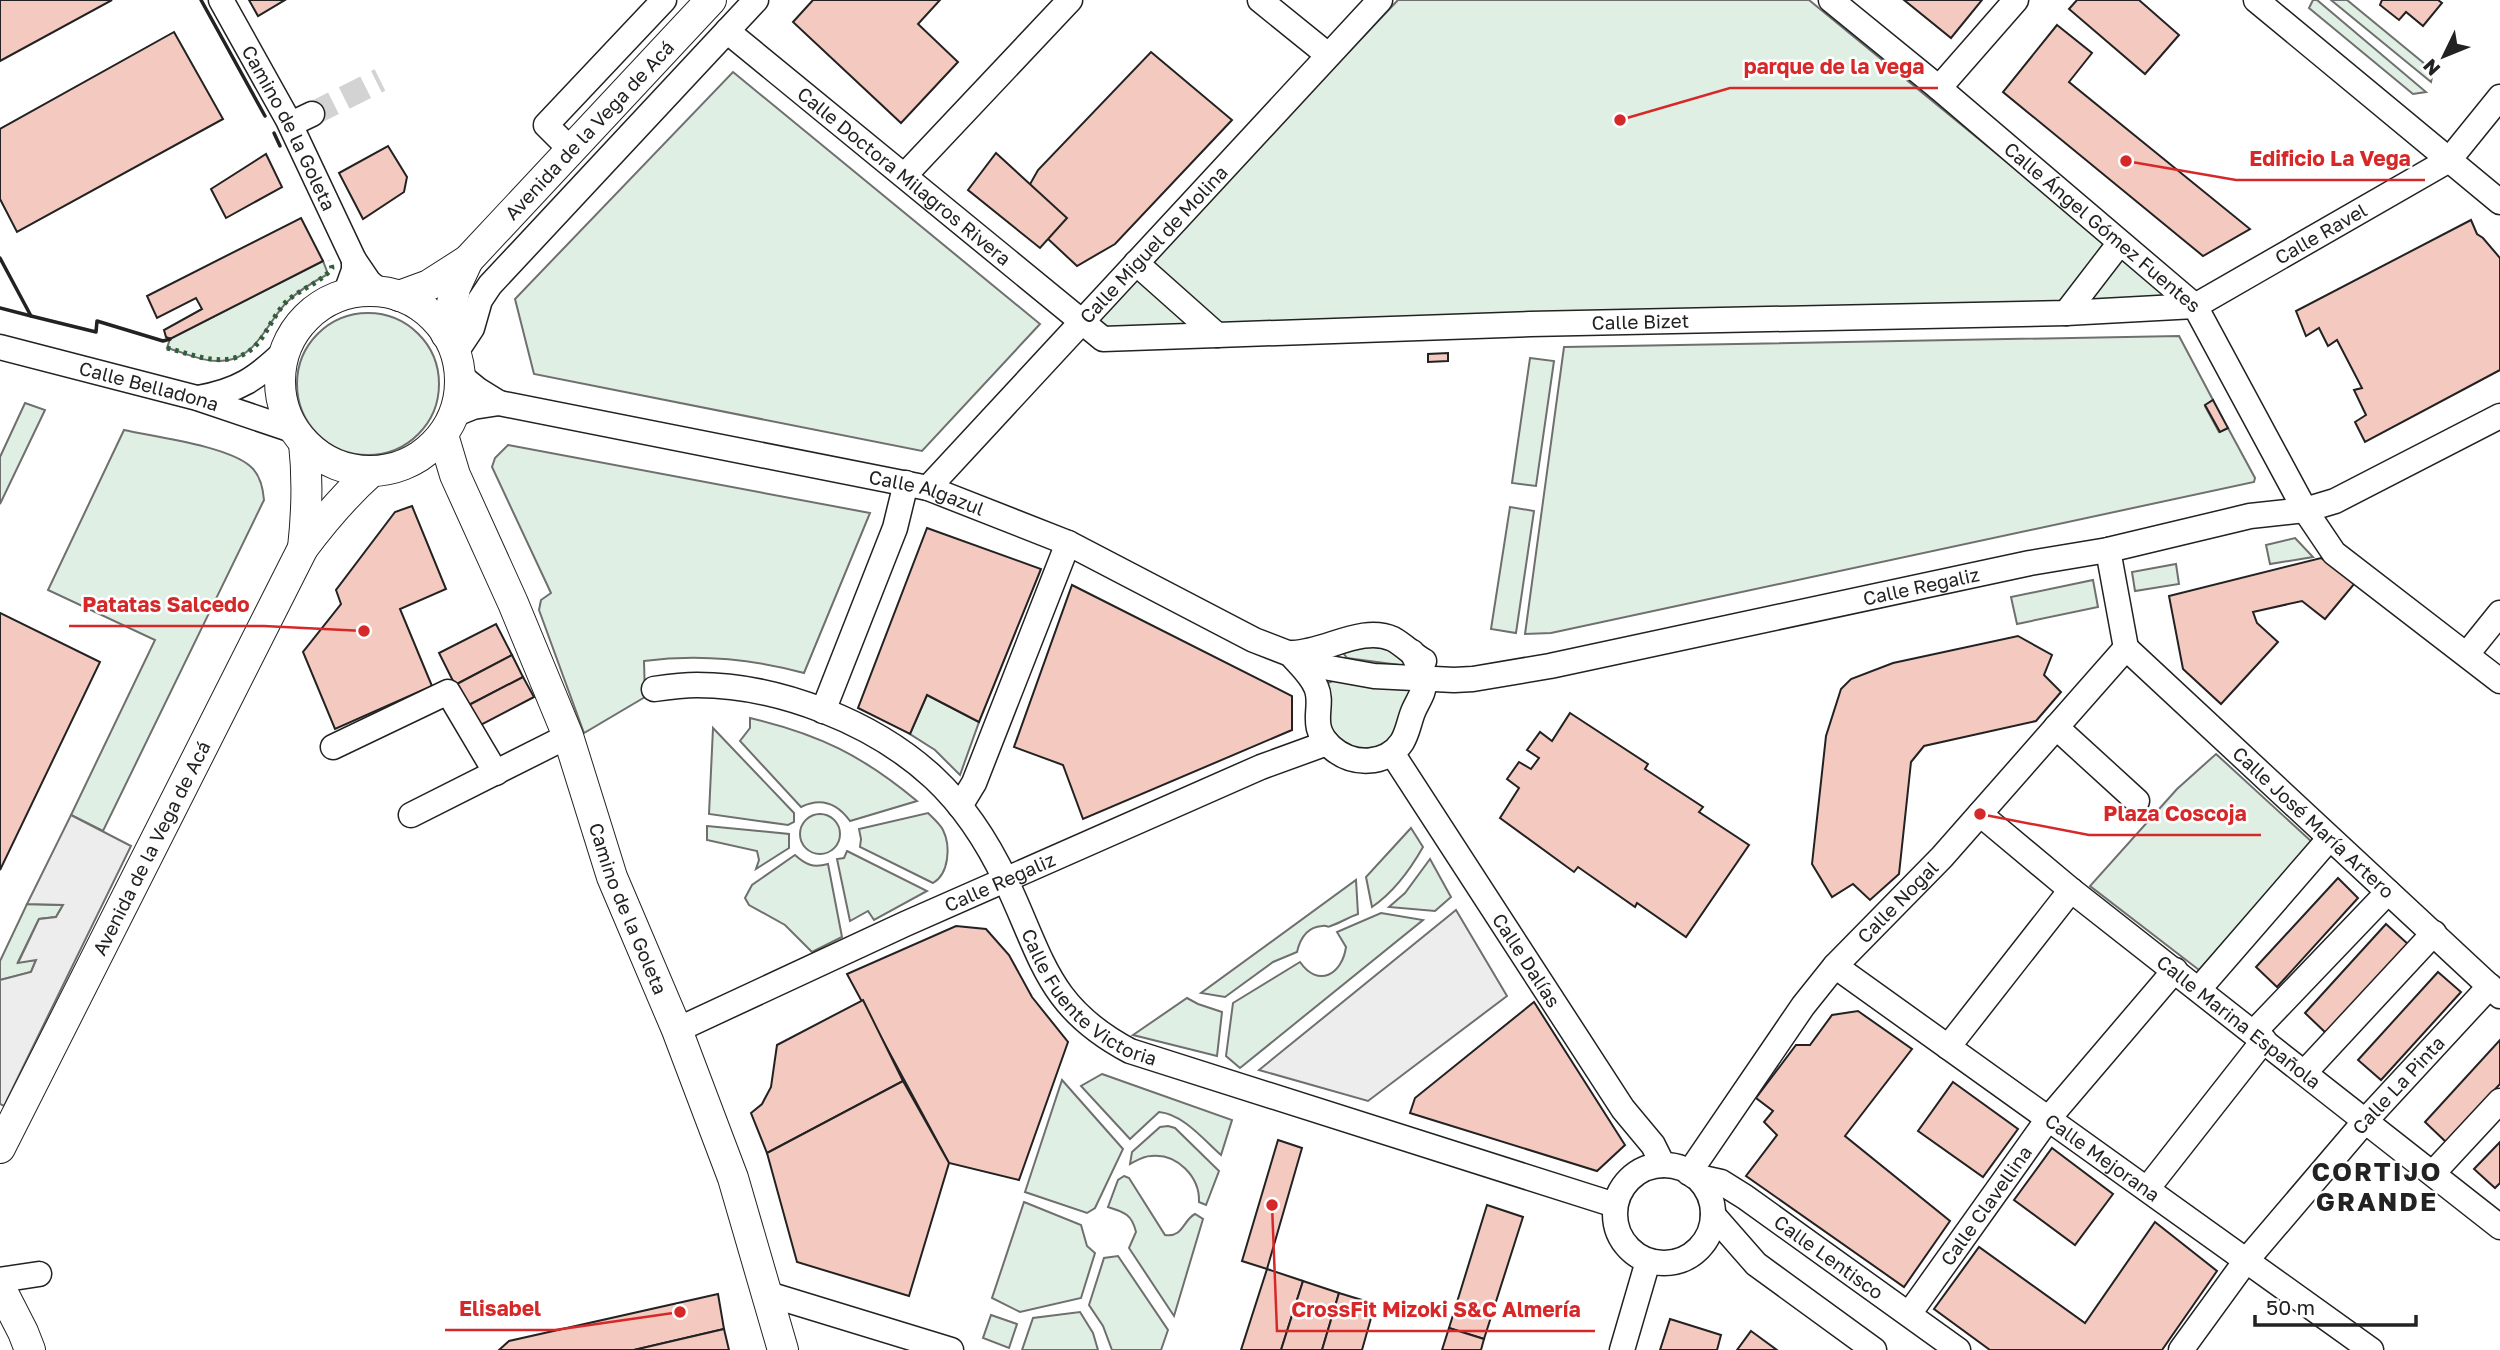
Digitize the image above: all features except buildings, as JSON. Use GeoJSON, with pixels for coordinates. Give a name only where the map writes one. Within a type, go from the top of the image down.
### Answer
{"type":"FeatureCollection","features":[{"type":"Feature","properties":{"kind":"main road","name":"Avenida de la Vega de Acá"},"geometry":{"type":"LineString","coordinates":[[390,294],[429,285],[468,260],[711,0]]}},
{"type":"Feature","properties":{"kind":"main road","name":"Avenida de la Vega de Acá"},"geometry":{"type":"LineString","coordinates":[[455,354],[453,296],[468,260]]}},
{"type":"Feature","properties":{"kind":"main road"},"geometry":{"type":"LineString","coordinates":[[365,291],[409,300],[428,313],[455,354],[442,433],[396,467],[372,471],[327,462],[299,437],[283,405],[281,365],[296,330],[312,312],[345,295],[365,291]]}},
{"type":"Feature","properties":{"kind":"main road","name":"Camino de la Goleta"},"geometry":{"type":"LineString","coordinates":[[442,433],[456,475],[568,736],[612,877],[677,1030],[733,1178],[783,1350]]}},
{"type":"Feature","properties":{"kind":"main road","name":"Avenida de la Vega de Acá"},"geometry":{"type":"LineString","coordinates":[[299,437],[308,494],[303,548]]}},
{"type":"Feature","properties":{"kind":"main road","name":"Avenida de la Vega de Acá"},"geometry":{"type":"LineString","coordinates":[[0,1148],[303,548],[332,510],[372,471]]}},
{"type":"Feature","properties":{"kind":"main road"},"geometry":{"type":"LineString","coordinates":[[0,1287],[30,1350]]}},
{"type":"Feature","properties":{"kind":"street","name":"Camino de la Goleta"},"geometry":{"type":"LineString","coordinates":[[220,0],[301,119],[354,260],[369,282],[390,294]]}},
{"type":"Feature","properties":{"kind":"street"},"geometry":{"type":"LineString","coordinates":[[572,150],[546,125],[664,0]]}},
{"type":"Feature","properties":{"kind":"street"},"geometry":{"type":"LineString","coordinates":[[455,354],[472,328],[480,300],[490,285],[756,0]]}},
{"type":"Feature","properties":{"kind":"street"},"geometry":{"type":"LineString","coordinates":[[905,175],[1070,0]]}},
{"type":"Feature","properties":{"kind":"street"},"geometry":{"type":"LineString","coordinates":[[1260,0],[1328,55]]}},
{"type":"Feature","properties":{"kind":"street","name":"Calle Miguel de Molina"},"geometry":{"type":"LineString","coordinates":[[917,485],[1084,322],[1380,0]]}},
{"type":"Feature","properties":{"kind":"street","name":"Calle Ángel Gómez Fuentes"},"geometry":{"type":"LineString","coordinates":[[1831,0],[1939,88],[2194,306],[2305,510],[2334,553],[2500,681]]}},
{"type":"Feature","properties":{"kind":"street"},"geometry":{"type":"LineString","coordinates":[[1939,88],[2016,0]]}},
{"type":"Feature","properties":{"kind":"street"},"geometry":{"type":"LineString","coordinates":[[2256,0],[2500,202]]}},
{"type":"Feature","properties":{"kind":"street","name":"Calle Doctora Milagros Rivera"},"geometry":{"type":"LineString","coordinates":[[727,31],[1084,322]]}},
{"type":"Feature","properties":{"kind":"street"},"geometry":{"type":"LineString","coordinates":[[2449,160],[2500,97]]}},
{"type":"Feature","properties":{"kind":"street","name":"Calle Ravel"},"geometry":{"type":"LineString","coordinates":[[2194,306],[2449,160]]}},
{"type":"Feature","properties":{"kind":"street"},"geometry":{"type":"LineString","coordinates":[[2066,313],[2119,243]]}},
{"type":"Feature","properties":{"kind":"street"},"geometry":{"type":"LineString","coordinates":[[345,295],[354,270],[354,260]]}},
{"type":"Feature","properties":{"kind":"street"},"geometry":{"type":"LineString","coordinates":[[1136,263],[1217,335]]}},
{"type":"Feature","properties":{"kind":"street","name":"Calle Bizet"},"geometry":{"type":"LineString","coordinates":[[1084,322],[1103,339],[1567,323],[2066,313],[2194,306]]}},
{"type":"Feature","properties":{"kind":"street","name":"Calle Belladona"},"geometry":{"type":"LineString","coordinates":[[0,347],[197,398],[240,387],[254,379],[285,351]]}},
{"type":"Feature","properties":{"kind":"street","name":"Calle Algazul"},"geometry":{"type":"LineString","coordinates":[[455,354],[478,390],[499,403]]}},
{"type":"Feature","properties":{"kind":"street"},"geometry":{"type":"LineString","coordinates":[[197,398],[299,437]]}},
{"type":"Feature","properties":{"kind":"street","name":"Calle Algazul"},"geometry":{"type":"LineString","coordinates":[[442,433],[473,407],[499,403],[917,485],[1068,543],[1254,640],[1324,667]]}},
{"type":"Feature","properties":{"kind":"street","name":"Calle Regaliz"},"geometry":{"type":"LineString","coordinates":[[1324,667],[1374,676],[1421,691],[1454,680],[1550,666],[2030,563],[2108,550],[2250,516],[2305,510],[2335,501],[2500,416]]}},
{"type":"Feature","properties":{"kind":"street"},"geometry":{"type":"LineString","coordinates":[[823,711],[895,528],[917,485]]}},
{"type":"Feature","properties":{"kind":"street"},"geometry":{"type":"LineString","coordinates":[[960,806],[974,783],[1068,543]]}},
{"type":"Feature","properties":{"kind":"street"},"geometry":{"type":"LineString","coordinates":[[2108,550],[2126,648]]}},
{"type":"Feature","properties":{"kind":"street"},"geometry":{"type":"LineString","coordinates":[[2467,654],[2500,613]]}},
{"type":"Feature","properties":{"kind":"street"},"geometry":{"type":"LineString","coordinates":[[1290,654],[1308,653],[1358,635],[1374,635],[1391,638],[1454,680]]}},
{"type":"Feature","properties":{"kind":"street"},"geometry":{"type":"LineString","coordinates":[[1335,644],[1327,654],[1316,716],[1327,743],[1346,757],[1364,761],[1381,759],[1392,753],[1408,730],[1421,691],[1412,652]]}},
{"type":"Feature","properties":{"kind":"street","name":"Calle Nogal"},"geometry":{"type":"LineString","coordinates":[[1692,1174],[1796,1017],[1835,966],[1942,857],[2126,648]]}},
{"type":"Feature","properties":{"kind":"street","name":"Calle José María Artero"},"geometry":{"type":"LineString","coordinates":[[2126,648],[2495,991]]}},
{"type":"Feature","properties":{"kind":"street"},"geometry":{"type":"LineString","coordinates":[[1290,654],[1316,686],[1318,697]]}},
{"type":"Feature","properties":{"kind":"street","name":"Calle Fuente Victoria"},"geometry":{"type":"LineString","coordinates":[[654,689],[696,685],[738,688],[786,698],[823,711],[894,747],[932,776],[976,827],[1006,880],[1048,976],[1070,1008],[1103,1037],[1130,1051],[1615,1205]]}},
{"type":"Feature","properties":{"kind":"street"},"geometry":{"type":"LineString","coordinates":[[333,747],[448,692],[496,773]]}},
{"type":"Feature","properties":{"kind":"street"},"geometry":{"type":"LineString","coordinates":[[2056,727],[2137,801]]}},
{"type":"Feature","properties":{"kind":"street"},"geometry":{"type":"LineString","coordinates":[[411,815],[568,736]]}},
{"type":"Feature","properties":{"kind":"street","name":"Calle Regaliz"},"geometry":{"type":"LineString","coordinates":[[677,1030],[855,946],[1261,767],[1327,743]]}},
{"type":"Feature","properties":{"kind":"street","name":"Calle Dalías"},"geometry":{"type":"LineString","coordinates":[[1392,753],[1623,1109],[1653,1145],[1663,1165]]}},
{"type":"Feature","properties":{"kind":"street","name":"Calle Marina Española"},"geometry":{"type":"LineString","coordinates":[[1980,814],[2071,890],[2366,1119],[2500,1227]]}},
{"type":"Feature","properties":{"kind":"street"},"geometry":{"type":"LineString","coordinates":[[2199,989],[2329,839]]}},
{"type":"Feature","properties":{"kind":"street"},"geometry":{"type":"LineString","coordinates":[[1948,1047],[2071,890]]}},
{"type":"Feature","properties":{"kind":"street"},"geometry":{"type":"LineString","coordinates":[[2147,1189],[2259,1036],[2388,892]]}},
{"type":"Feature","properties":{"kind":"street"},"geometry":{"type":"LineString","coordinates":[[2305,1072],[2434,933]]}},
{"type":"Feature","properties":{"kind":"street","name":"Calle Mejorana"},"geometry":{"type":"LineString","coordinates":[[1835,966],[2371,1350]]}},
{"type":"Feature","properties":{"kind":"street","name":"Calle Clavellina"},"geometry":{"type":"LineString","coordinates":[[1909,1314],[2048,1119],[2175,970]]}},
{"type":"Feature","properties":{"kind":"street","name":"Calle La Pinta"},"geometry":{"type":"LineString","coordinates":[[2181,1350],[2245,1262],[2366,1119],[2495,991]]}},
{"type":"Feature","properties":{"kind":"street"},"geometry":{"type":"LineString","coordinates":[[2433,1173],[2500,1101]]}},
{"type":"Feature","properties":{"kind":"street"},"geometry":{"type":"LineString","coordinates":[[1663,1165],[1692,1174],[1708,1193],[1713,1215],[1711,1227],[1702,1245],[1684,1259],[1672,1263],[1648,1261],[1628,1249],[1615,1223],[1615,1205],[1620,1191],[1633,1176],[1651,1167],[1663,1165]]}},
{"type":"Feature","properties":{"kind":"street","name":"Calle Lentisco"},"geometry":{"type":"LineString","coordinates":[[1692,1174],[1721,1182],[1745,1197],[1958,1350]]}},
{"type":"Feature","properties":{"kind":"street"},"geometry":{"type":"LineString","coordinates":[[1713,1215],[1756,1264],[1874,1350]]}},
{"type":"Feature","properties":{"kind":"street"},"geometry":{"type":"LineString","coordinates":[[1702,1245],[1756,1264]]}},
{"type":"Feature","properties":{"kind":"street"},"geometry":{"type":"LineString","coordinates":[[1622,1350],[1648,1261]]}},
{"type":"Feature","properties":{"kind":"street"},"geometry":{"type":"LineString","coordinates":[[0,1280],[39,1274]]}},
{"type":"Feature","properties":{"kind":"street"},"geometry":{"type":"LineString","coordinates":[[768,1294],[951,1350]]}},
{"type":"Feature","properties":{"kind":"green space"},"geometry":{"type":"Polygon","coordinates":[[[1398,0],[1809,0],[2173,298],[1113,333],[1098,322],[1109,305],[1398,0]]]}},
{"type":"Feature","properties":{"kind":"green space"},"geometry":{"type":"Polygon","coordinates":[[[2313,0],[2317,0],[2426,92],[2413,94],[2309,8],[2313,0]]]}},
{"type":"Feature","properties":{"kind":"green space"},"geometry":{"type":"Polygon","coordinates":[[[2331,0],[2347,0],[2431,69],[2431,82],[2331,0]]]}},
{"type":"Feature","properties":{"kind":"green space"},"geometry":{"type":"Polygon","coordinates":[[[733,72],[1040,324],[922,451],[534,374],[515,299],[733,72]]]}},
{"type":"Feature","properties":{"kind":"green space"},"geometry":{"type":"Polygon","coordinates":[[[323,261],[328,274],[306,286],[287,302],[243,355],[213,361],[167,348],[170,339],[323,261]]]}},
{"type":"Feature","properties":{"kind":"green space"},"geometry":{"type":"Polygon","coordinates":[[[368,313],[395,318],[418,334],[434,357],[439,384],[434,411],[418,434],[395,450],[368,455],[341,450],[318,434],[302,411],[297,384],[302,357],[318,334],[341,318],[368,313]]]}},
{"type":"Feature","properties":{"kind":"green space"},"geometry":{"type":"Polygon","coordinates":[[[2179,336],[2213,400],[2205,406],[2219,432],[2228,428],[2255,478],[2254,482],[1551,633],[1525,634],[1564,347],[2179,336]]]}},
{"type":"Feature","properties":{"kind":"green space"},"geometry":{"type":"Polygon","coordinates":[[[1530,358],[1554,361],[1536,486],[1512,483],[1530,358]]]}},
{"type":"Feature","properties":{"kind":"green space"},"geometry":{"type":"Polygon","coordinates":[[[25,403],[45,410],[0,504],[0,457],[25,403]]]}},
{"type":"Feature","properties":{"kind":"green space"},"geometry":{"type":"Polygon","coordinates":[[[124,430],[208,448],[239,459],[256,473],[264,500],[103,831],[71,815],[155,640],[48,590],[124,430]]]}},
{"type":"Feature","properties":{"kind":"green space"},"geometry":{"type":"Polygon","coordinates":[[[508,445],[870,513],[804,673],[765,664],[724,659],[644,661],[645,697],[584,733],[539,610],[541,600],[551,593],[492,467],[495,458],[508,445]]]}},
{"type":"Feature","properties":{"kind":"green space"},"geometry":{"type":"Polygon","coordinates":[[[1510,507],[1534,511],[1516,633],[1491,629],[1510,507]]]}},
{"type":"Feature","properties":{"kind":"green space"},"geometry":{"type":"Polygon","coordinates":[[[2295,538],[2313,557],[2270,564],[2266,545],[2295,538]]]}},
{"type":"Feature","properties":{"kind":"green space"},"geometry":{"type":"Polygon","coordinates":[[[2176,564],[2179,584],[2135,591],[2132,572],[2176,564]]]}},
{"type":"Feature","properties":{"kind":"green space"},"geometry":{"type":"Polygon","coordinates":[[[2093,580],[2098,607],[2017,624],[2011,597],[2093,580]]]}},
{"type":"Feature","properties":{"kind":"green space"},"geometry":{"type":"Polygon","coordinates":[[[1357,647],[1394,647],[1407,666],[1347,658],[1345,651],[1357,647]]]}},
{"type":"Feature","properties":{"kind":"green space"},"geometry":{"type":"Polygon","coordinates":[[[1335,680],[1369,687],[1409,690],[1412,698],[1391,737],[1376,746],[1358,748],[1341,742],[1335,736],[1328,723],[1327,706],[1328,683],[1335,680]]]}},
{"type":"Feature","properties":{"kind":"green space"},"geometry":{"type":"Polygon","coordinates":[[[927,695],[979,722],[960,775],[935,750],[910,734],[927,695]]]}},
{"type":"Feature","properties":{"kind":"green space"},"geometry":{"type":"Polygon","coordinates":[[[750,718],[819,739],[878,771],[917,801],[850,821],[840,810],[822,802],[801,807],[740,741],[750,728],[750,718]]]}},
{"type":"Feature","properties":{"kind":"green space"},"geometry":{"type":"Polygon","coordinates":[[[713,728],[794,813],[794,822],[788,825],[709,814],[713,728]]]}},
{"type":"Feature","properties":{"kind":"green space"},"geometry":{"type":"Polygon","coordinates":[[[2216,754],[2312,842],[2199,970],[2090,886],[2177,789],[2216,754]]]}},
{"type":"Feature","properties":{"kind":"green space"},"geometry":{"type":"Polygon","coordinates":[[[928,813],[942,828],[948,851],[942,873],[933,883],[860,847],[859,829],[928,813]]]}},
{"type":"Feature","properties":{"kind":"green space"},"geometry":{"type":"Polygon","coordinates":[[[820,814],[834,820],[840,834],[834,848],[820,854],[806,848],[800,834],[806,820],[820,814]]]}},
{"type":"Feature","properties":{"kind":"green space"},"geometry":{"type":"Polygon","coordinates":[[[707,826],[789,834],[789,848],[756,869],[759,860],[757,851],[707,840],[707,826]]]}},
{"type":"Feature","properties":{"kind":"green space"},"geometry":{"type":"Polygon","coordinates":[[[1411,828],[1423,847],[1401,880],[1372,907],[1366,877],[1411,828]]]}},
{"type":"Feature","properties":{"kind":"green space"},"geometry":{"type":"Polygon","coordinates":[[[847,851],[927,891],[874,920],[868,911],[850,921],[837,859],[844,858],[847,851]]]}},
{"type":"Feature","properties":{"kind":"green space"},"geometry":{"type":"Polygon","coordinates":[[[795,855],[810,865],[828,864],[842,937],[812,952],[785,925],[749,905],[745,898],[752,885],[795,855]]]}},
{"type":"Feature","properties":{"kind":"green space"},"geometry":{"type":"Polygon","coordinates":[[[1430,859],[1451,897],[1435,911],[1389,907],[1405,893],[1430,859]]]}},
{"type":"Feature","properties":{"kind":"green space"},"geometry":{"type":"Polygon","coordinates":[[[1356,880],[1358,914],[1329,927],[1322,926],[1308,931],[1297,952],[1273,962],[1225,997],[1201,993],[1356,880]]]}},
{"type":"Feature","properties":{"kind":"green space"},"geometry":{"type":"Polygon","coordinates":[[[27,904],[63,905],[56,917],[39,919],[18,962],[36,960],[31,972],[0,980],[0,961],[27,904]]]}},
{"type":"Feature","properties":{"kind":"green space"},"geometry":{"type":"Polygon","coordinates":[[[1381,913],[1423,920],[1240,1068],[1226,1056],[1233,1003],[1300,962],[1314,975],[1328,975],[1340,965],[1344,957],[1346,947],[1337,932],[1381,913]]]}},
{"type":"Feature","properties":{"kind":"green space"},"geometry":{"type":"Polygon","coordinates":[[[1187,998],[1222,1012],[1217,1056],[1133,1035],[1187,998]]]}},
{"type":"Feature","properties":{"kind":"green space"},"geometry":{"type":"Polygon","coordinates":[[[1102,1074],[1232,1120],[1221,1155],[1185,1123],[1159,1112],[1130,1139],[1081,1086],[1102,1074]]]}},
{"type":"Feature","properties":{"kind":"green space"},"geometry":{"type":"Polygon","coordinates":[[[1062,1080],[1123,1149],[1095,1208],[1087,1213],[1025,1192],[1062,1080]]]}},
{"type":"Feature","properties":{"kind":"green space"},"geometry":{"type":"Polygon","coordinates":[[[1160,1127],[1175,1128],[1219,1171],[1206,1205],[1199,1202],[1196,1184],[1185,1168],[1170,1158],[1151,1156],[1130,1164],[1132,1152],[1160,1127]]]}},
{"type":"Feature","properties":{"kind":"green space"},"geometry":{"type":"Polygon","coordinates":[[[1124,1176],[1129,1178],[1165,1235],[1176,1234],[1195,1214],[1203,1219],[1174,1316],[1129,1248],[1136,1232],[1130,1217],[1108,1207],[1118,1180],[1124,1176]]]}},
{"type":"Feature","properties":{"kind":"green space"},"geometry":{"type":"Polygon","coordinates":[[[1024,1202],[1081,1225],[1087,1246],[1095,1253],[1081,1298],[1020,1312],[992,1298],[1024,1202]]]}},
{"type":"Feature","properties":{"kind":"green space"},"geometry":{"type":"Polygon","coordinates":[[[1118,1256],[1168,1330],[1161,1350],[1112,1350],[1103,1326],[1089,1305],[1104,1258],[1118,1256]]]}},
{"type":"Feature","properties":{"kind":"green space"},"geometry":{"type":"Polygon","coordinates":[[[1080,1312],[1093,1333],[1098,1350],[1022,1350],[1033,1318],[1080,1312]]]}},
{"type":"Feature","properties":{"kind":"green space"},"geometry":{"type":"Polygon","coordinates":[[[991,1315],[1017,1324],[1009,1348],[983,1338],[991,1315]]]}},
{"type":"Feature","properties":{"kind":"shaded area"},"geometry":{"type":"Polygon","coordinates":[[[71,815],[131,846],[4,1106],[0,1104],[0,980],[31,972],[36,960],[18,963],[39,919],[56,917],[63,905],[27,904],[71,815]]]}},
{"type":"Feature","properties":{"kind":"shaded area"},"geometry":{"type":"Polygon","coordinates":[[[1456,910],[1507,996],[1368,1101],[1259,1070],[1456,910]]]}},
{"type":"Feature","properties":{"kind":"tunnel"},"geometry":{"type":"LineString","coordinates":[[312,114],[380,80]]}},
{"type":"Feature","properties":{"kind":"hedge"},"geometry":{"type":"LineString","coordinates":[[167,348],[214,359],[237,357],[248,352],[262,338],[285,303],[332,268],[330,260]]}},
{"type":"Feature","properties":{"kind":"wall"},"geometry":{"type":"LineString","coordinates":[[201,0],[265,116]]}},
{"type":"Feature","properties":{"kind":"wall"},"geometry":{"type":"LineString","coordinates":[[274,133],[280,146]]}},
{"type":"Feature","properties":{"kind":"wall"},"geometry":{"type":"LineString","coordinates":[[0,258],[31,316],[96,332],[97,321],[163,341],[170,339]]}},
{"type":"Feature","properties":{"kind":"wall"},"geometry":{"type":"LineString","coordinates":[[0,308],[31,316]]}},
{"type":"Feature","properties":{"kind":"place","name":"parque de la vega"},"geometry":{"type":"Point","coordinates":[1620,120]}},
{"type":"Feature","properties":{"kind":"place","name":"Edificio La Vega"},"geometry":{"type":"Point","coordinates":[2126,161]}},
{"type":"Feature","properties":{"kind":"place","name":"Patatas Salcedo"},"geometry":{"type":"Point","coordinates":[364,631]}},
{"type":"Feature","properties":{"kind":"place","name":"Plaza Coscoja"},"geometry":{"type":"Point","coordinates":[1980,814]}},
{"type":"Feature","properties":{"kind":"place","name":"CrossFit Mizoki S&C Almería"},"geometry":{"type":"Point","coordinates":[1272,1205]}},
{"type":"Feature","properties":{"kind":"place","name":"Elisabel"},"geometry":{"type":"Point","coordinates":[680,1312]}},
{"type":"Feature","properties":{"kind":"district","name":"CORTIJO GRANDE"},"geometry":{"type":"Point","coordinates":[2377,1187]}}]}
